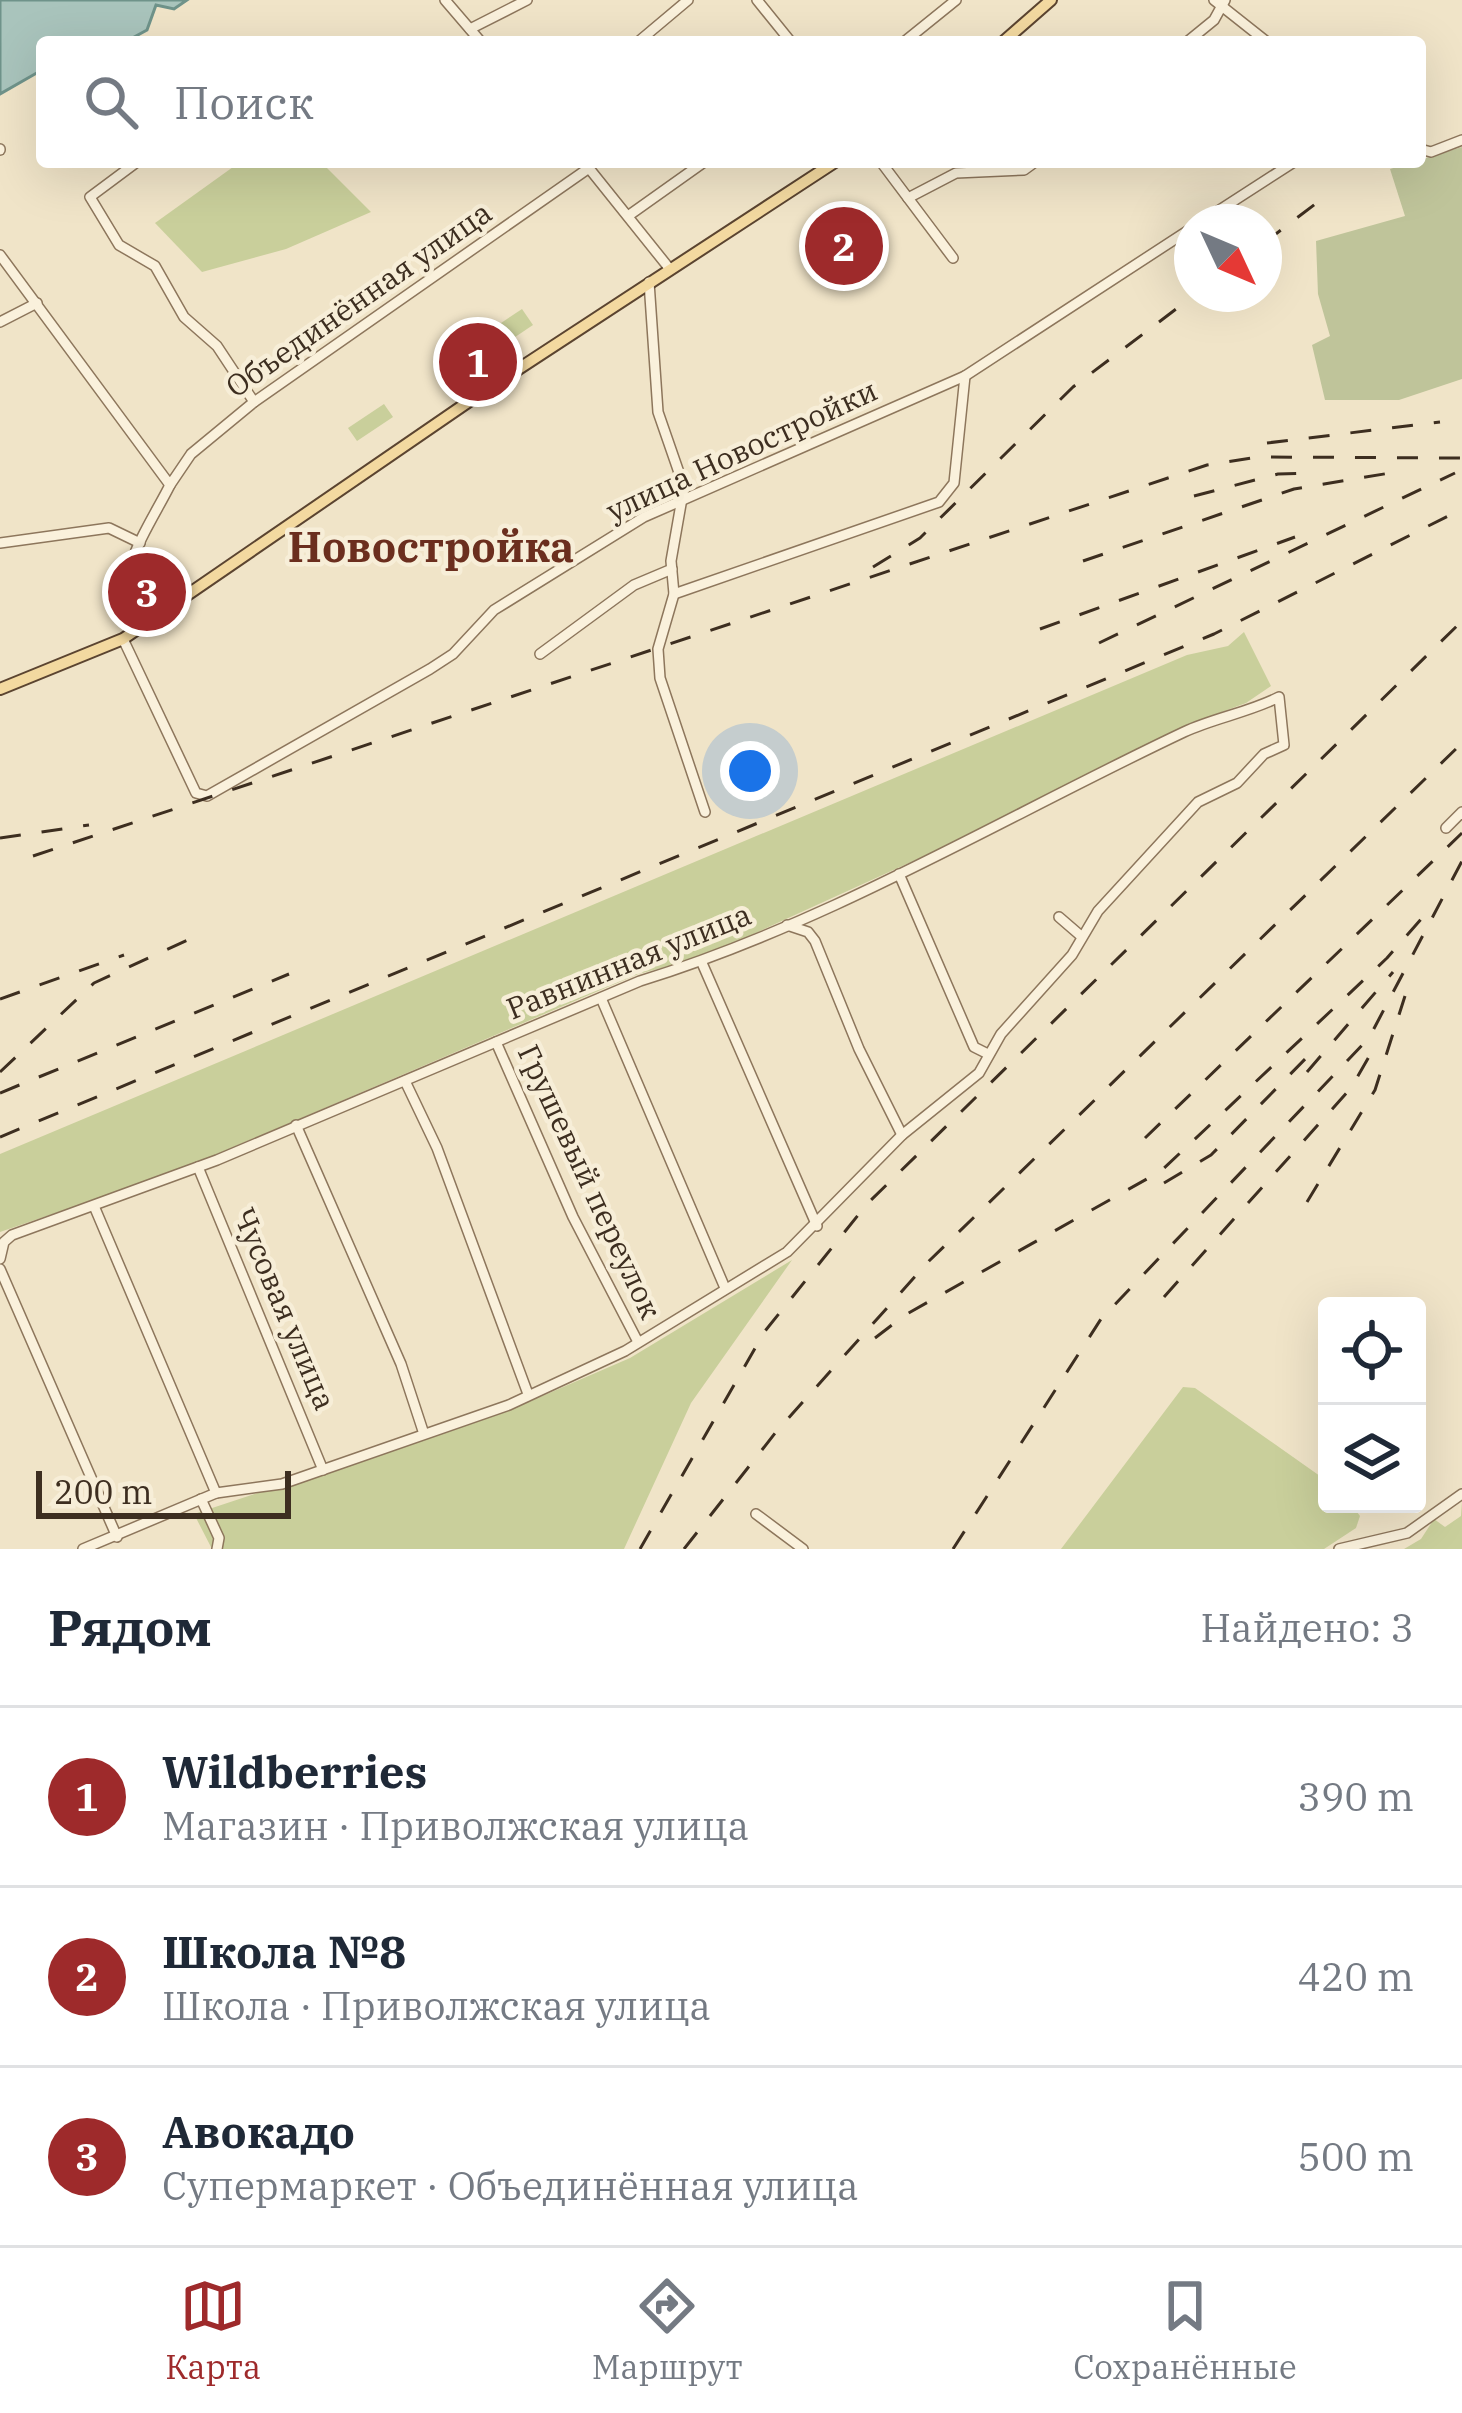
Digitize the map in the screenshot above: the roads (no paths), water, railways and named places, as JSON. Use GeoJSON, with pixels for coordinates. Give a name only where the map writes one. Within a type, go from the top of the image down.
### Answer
{"type":"FeatureCollection","features":[{"type":"Feature","properties":{"kind":"main road"},"geometry":{"type":"LineString","coordinates":[[1010,36],[1051,0]]}},
{"type":"Feature","properties":{"kind":"main road"},"geometry":{"type":"LineString","coordinates":[[0,689],[136,631],[649,281],[826,168]]}},
{"type":"Feature","properties":{"kind":"street"},"geometry":{"type":"LineString","coordinates":[[446,0],[476,36]]}},
{"type":"Feature","properties":{"kind":"street"},"geometry":{"type":"LineString","coordinates":[[470,29],[526,0]]}},
{"type":"Feature","properties":{"kind":"street"},"geometry":{"type":"LineString","coordinates":[[645,36],[688,0]]}},
{"type":"Feature","properties":{"kind":"street"},"geometry":{"type":"LineString","coordinates":[[757,0],[786,36]]}},
{"type":"Feature","properties":{"kind":"street"},"geometry":{"type":"LineString","coordinates":[[766,10],[779,0]]}},
{"type":"Feature","properties":{"kind":"street"},"geometry":{"type":"LineString","coordinates":[[911,36],[956,0]]}},
{"type":"Feature","properties":{"kind":"street"},"geometry":{"type":"LineString","coordinates":[[1194,36],[1214,20],[1220,2],[1260,36]]}},
{"type":"Feature","properties":{"kind":"street"},"geometry":{"type":"LineString","coordinates":[[1426,151],[1462,140]]}},
{"type":"Feature","properties":{"kind":"street"},"geometry":{"type":"LineString","coordinates":[[129,168],[90,197],[119,244],[155,266],[184,316],[217,346],[254,402]]}},
{"type":"Feature","properties":{"kind":"street","name":"Объединённая улица"},"geometry":{"type":"LineString","coordinates":[[136,631],[127,619],[124,585],[140,543],[191,454],[254,402],[582,168]]}},
{"type":"Feature","properties":{"kind":"street"},"geometry":{"type":"LineString","coordinates":[[588,168],[669,268]]}},
{"type":"Feature","properties":{"kind":"street"},"geometry":{"type":"LineString","coordinates":[[628,216],[696,168]]}},
{"type":"Feature","properties":{"kind":"street"},"geometry":{"type":"LineString","coordinates":[[886,168],[953,258]]}},
{"type":"Feature","properties":{"kind":"street"},"geometry":{"type":"LineString","coordinates":[[908,198],[956,173],[1027,168]]}},
{"type":"Feature","properties":{"kind":"street"},"geometry":{"type":"LineString","coordinates":[[1229,204],[1285,168]]}},
{"type":"Feature","properties":{"kind":"street","name":"улица Новостройки"},"geometry":{"type":"LineString","coordinates":[[123,639],[196,793],[207,796],[430,669],[453,654],[494,610],[681,499],[964,376],[1174,240]]}},
{"type":"Feature","properties":{"kind":"street"},"geometry":{"type":"LineString","coordinates":[[0,255],[170,485]]}},
{"type":"Feature","properties":{"kind":"street"},"geometry":{"type":"LineString","coordinates":[[649,281],[658,412],[684,487],[672,569],[674,593],[658,649],[660,678],[705,812]]}},
{"type":"Feature","properties":{"kind":"street"},"geometry":{"type":"LineString","coordinates":[[0,322],[37,303]]}},
{"type":"Feature","properties":{"kind":"street"},"geometry":{"type":"LineString","coordinates":[[674,593],[939,502],[954,483],[964,376]]}},
{"type":"Feature","properties":{"kind":"street"},"geometry":{"type":"LineString","coordinates":[[0,543],[110,528],[140,543]]}},
{"type":"Feature","properties":{"kind":"street"},"geometry":{"type":"LineString","coordinates":[[540,654],[634,585],[672,569]]}},
{"type":"Feature","properties":{"kind":"street","name":"Равнинная улица"},"geometry":{"type":"LineString","coordinates":[[0,1258],[12,1235],[198,1167],[601,998],[702,963],[899,874],[1186,731],[1279,697],[1284,745],[1264,754],[1237,783],[1198,802],[1081,936]]}},
{"type":"Feature","properties":{"kind":"street"},"geometry":{"type":"LineString","coordinates":[[1445,828],[1462,812]]}},
{"type":"Feature","properties":{"kind":"street"},"geometry":{"type":"LineString","coordinates":[[899,874],[974,1047],[988,1054]]}},
{"type":"Feature","properties":{"kind":"street"},"geometry":{"type":"LineString","coordinates":[[83,1549],[201,1498],[282,1484],[528,1394],[638,1342],[787,1252],[902,1136],[967,1085],[1072,955],[1081,936],[1059,917]]}},
{"type":"Feature","properties":{"kind":"street"},"geometry":{"type":"LineString","coordinates":[[786,925],[808,932],[815,941],[902,1136]]}},
{"type":"Feature","properties":{"kind":"street"},"geometry":{"type":"LineString","coordinates":[[702,963],[817,1226]]}},
{"type":"Feature","properties":{"kind":"street"},"geometry":{"type":"LineString","coordinates":[[601,998],[725,1288]]}},
{"type":"Feature","properties":{"kind":"street","name":"Грушевый переулок"},"geometry":{"type":"LineString","coordinates":[[496,1042],[573,1217],[638,1342]]}},
{"type":"Feature","properties":{"kind":"street"},"geometry":{"type":"LineString","coordinates":[[405,1081],[437,1148],[528,1394]]}},
{"type":"Feature","properties":{"kind":"street"},"geometry":{"type":"LineString","coordinates":[[296,1125],[400,1364],[423,1431]]}},
{"type":"Feature","properties":{"kind":"street","name":"Чусовая улица"},"geometry":{"type":"LineString","coordinates":[[198,1167],[323,1470]]}},
{"type":"Feature","properties":{"kind":"street"},"geometry":{"type":"LineString","coordinates":[[94,1206],[216,1493]]}},
{"type":"Feature","properties":{"kind":"street"},"geometry":{"type":"LineString","coordinates":[[0,1269],[117,1537]]}},
{"type":"Feature","properties":{"kind":"street"},"geometry":{"type":"LineString","coordinates":[[1339,1549],[1407,1533],[1462,1494]]}},
{"type":"Feature","properties":{"kind":"street"},"geometry":{"type":"LineString","coordinates":[[201,1498],[219,1538],[217,1549]]}},
{"type":"Feature","properties":{"kind":"street"},"geometry":{"type":"LineString","coordinates":[[756,1514],[803,1549]]}},
{"type":"Feature","properties":{"kind":"water"},"geometry":{"type":"Polygon","coordinates":[[[0,0],[187,0],[174,9],[156,5],[147,30],[136,36],[36,36],[36,73],[0,94],[0,0]]]}},
{"type":"Feature","properties":{"kind":"railway"},"geometry":{"type":"LineString","coordinates":[[1282,229],[1327,195]]}},
{"type":"Feature","properties":{"kind":"railway"},"geometry":{"type":"LineString","coordinates":[[873,567],[920,538],[1073,387],[1174,311]]}},
{"type":"Feature","properties":{"kind":"railway"},"geometry":{"type":"LineString","coordinates":[[1267,443],[1440,422]]}},
{"type":"Feature","properties":{"kind":"railway"},"geometry":{"type":"LineString","coordinates":[[33,856],[1207,465],[1258,457],[1462,458]]}},
{"type":"Feature","properties":{"kind":"railway"},"geometry":{"type":"LineString","coordinates":[[1083,561],[1294,489],[1396,472]]}},
{"type":"Feature","properties":{"kind":"railway"},"geometry":{"type":"LineString","coordinates":[[1194,496],[1278,474],[1311,473]]}},
{"type":"Feature","properties":{"kind":"railway"},"geometry":{"type":"LineString","coordinates":[[1099,643],[1455,473]]}},
{"type":"Feature","properties":{"kind":"railway"},"geometry":{"type":"LineString","coordinates":[[0,1137],[1214,634],[1462,509]]}},
{"type":"Feature","properties":{"kind":"railway"},"geometry":{"type":"LineString","coordinates":[[1040,629],[1295,537]]}},
{"type":"Feature","properties":{"kind":"railway"},"geometry":{"type":"LineString","coordinates":[[640,1549],[765,1331],[867,1204],[1462,621]]}},
{"type":"Feature","properties":{"kind":"railway"},"geometry":{"type":"LineString","coordinates":[[684,1549],[776,1432],[929,1261],[1462,743]]}},
{"type":"Feature","properties":{"kind":"railway"},"geometry":{"type":"LineString","coordinates":[[0,838],[89,825]]}},
{"type":"Feature","properties":{"kind":"railway"},"geometry":{"type":"LineString","coordinates":[[1145,1138],[1462,833]]}},
{"type":"Feature","properties":{"kind":"railway"},"geometry":{"type":"LineString","coordinates":[[953,1549],[1101,1319],[1369,1038],[1462,861]]}},
{"type":"Feature","properties":{"kind":"railway"},"geometry":{"type":"LineString","coordinates":[[875,1338],[905,1315],[1161,1171],[1387,958],[1422,918]]}},
{"type":"Feature","properties":{"kind":"railway"},"geometry":{"type":"LineString","coordinates":[[0,1072],[94,983],[201,934]]}},
{"type":"Feature","properties":{"kind":"railway"},"geometry":{"type":"LineString","coordinates":[[0,999],[124,955]]}},
{"type":"Feature","properties":{"kind":"railway"},"geometry":{"type":"LineString","coordinates":[[1307,1072],[1393,972]]}},
{"type":"Feature","properties":{"kind":"railway"},"geometry":{"type":"LineString","coordinates":[[0,1093],[289,974]]}},
{"type":"Feature","properties":{"kind":"railway"},"geometry":{"type":"LineString","coordinates":[[1307,1202],[1375,1090],[1405,996]]}},
{"type":"Feature","properties":{"kind":"railway"},"geometry":{"type":"LineString","coordinates":[[1164,1183],[1211,1155],[1311,1053]]}},
{"type":"Feature","properties":{"kind":"railway"},"geometry":{"type":"LineString","coordinates":[[1164,1297],[1351,1088],[1370,1055]]}},
{"type":"Feature","properties":{"kind":"place","name":"Школа №8"},"geometry":{"type":"Point","coordinates":[844,246]}},
{"type":"Feature","properties":{"kind":"place","name":"Wildberries"},"geometry":{"type":"Point","coordinates":[478,362]}},
{"type":"Feature","properties":{"kind":"place","name":"Авокадо"},"geometry":{"type":"Point","coordinates":[147,592]}},
{"type":"Feature","properties":{"kind":"district","name":"Новостройка"},"geometry":{"type":"Point","coordinates":[431,547]}}]}
